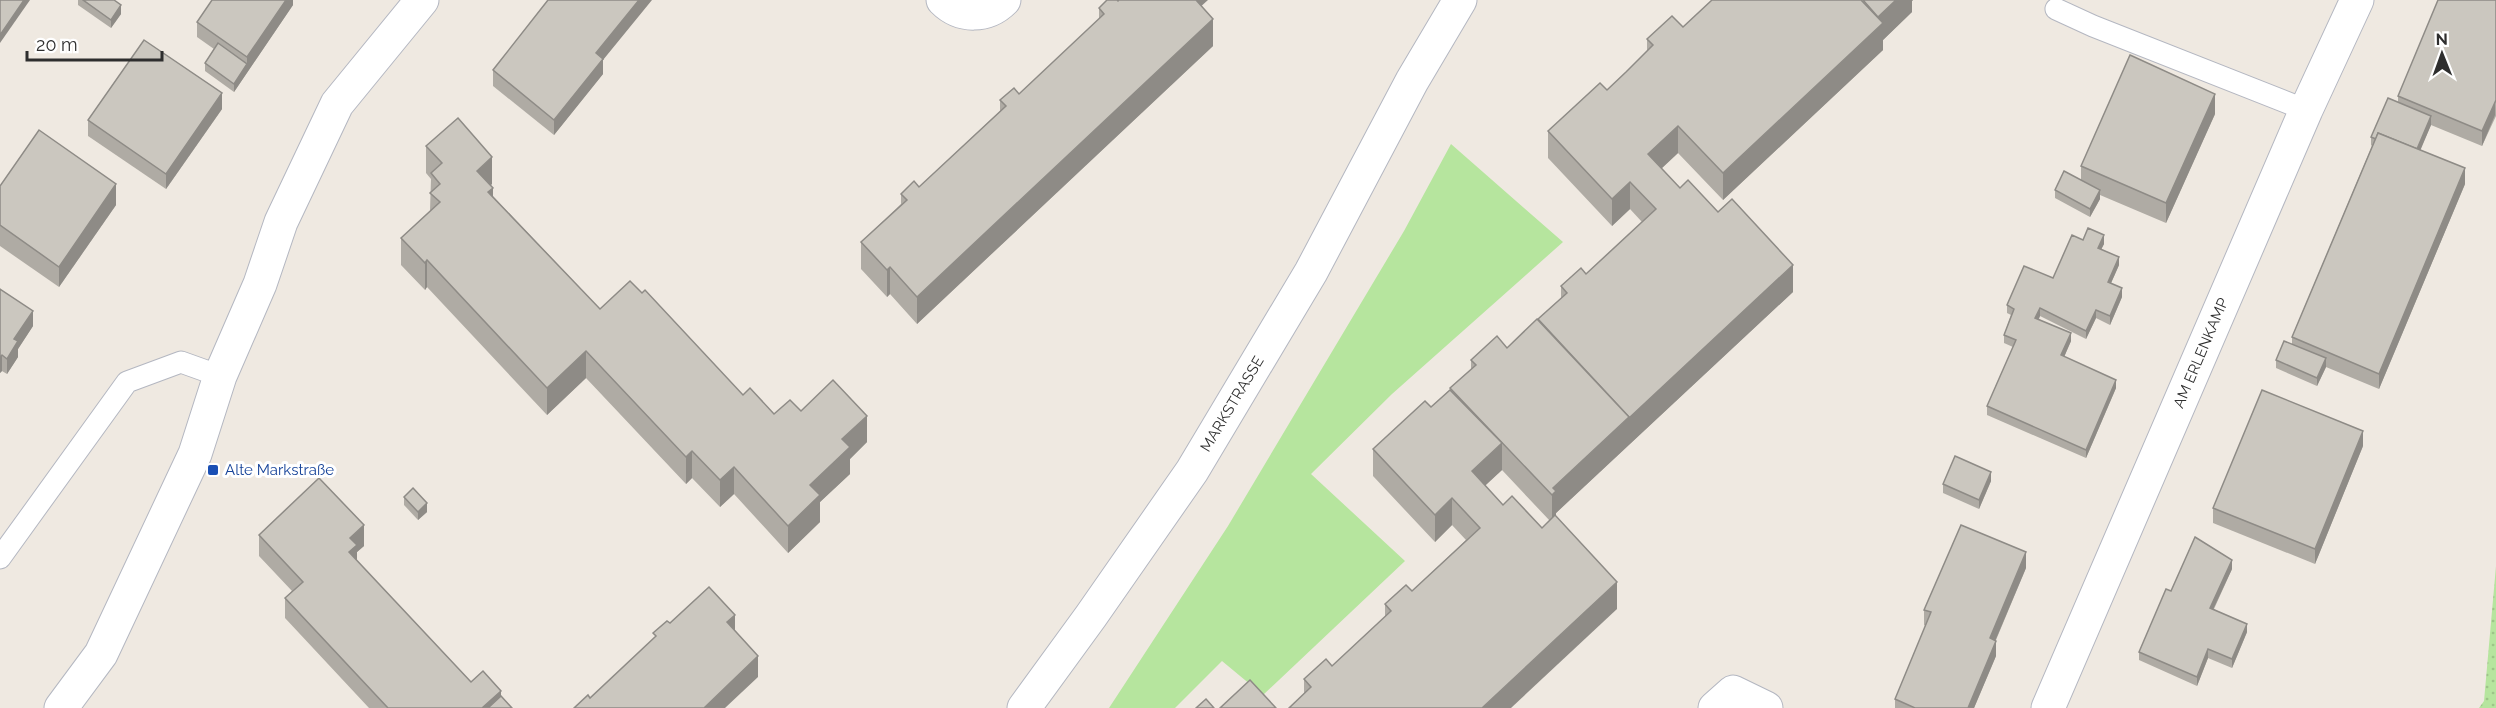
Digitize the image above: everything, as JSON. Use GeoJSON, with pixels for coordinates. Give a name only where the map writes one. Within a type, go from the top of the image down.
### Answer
{"type":"FeatureCollection","features":[{"type":"Feature","properties":{"kind":"street"},"geometry":{"type":"LineString","coordinates":[[61,708],[100,654],[195,454],[220,376],[260,284],[281,222],[337,104],[422,0]]}},
{"type":"Feature","properties":{"kind":"street"},"geometry":{"type":"LineString","coordinates":[[944,0],[963,13],[984,13],[1004,0]]}},
{"type":"Feature","properties":{"kind":"street","name":"MARKSTRASSE"},"geometry":{"type":"LineString","coordinates":[[1412,81],[1445,0]]}},
{"type":"Feature","properties":{"kind":"street","name":"MARKSTRASSE"},"geometry":{"type":"LineString","coordinates":[[1024,708],[1192,471],[1311,272],[1412,81],[1460,0]]}},
{"type":"Feature","properties":{"kind":"street","name":"AM ERLENKAMP"},"geometry":{"type":"LineString","coordinates":[[2048,708],[2306,110],[2357,0]]}},
{"type":"Feature","properties":{"kind":"street"},"geometry":{"type":"LineString","coordinates":[[1715,708],[1733,692],[1766,708]]}},
{"type":"Feature","properties":{"kind":"lane"},"geometry":{"type":"LineString","coordinates":[[2056,9],[2093,27],[2306,110]]}},
{"type":"Feature","properties":{"kind":"lane"},"geometry":{"type":"LineString","coordinates":[[0,558],[127,382],[181,362],[220,376]]}},
{"type":"Feature","properties":{"kind":"green space"},"geometry":{"type":"Polygon","coordinates":[[[1451,144],[1563,242],[1392,394],[1311,474],[1405,561],[1263,695],[1222,661],[1175,708],[1109,708],[1228,526],[1404,231],[1451,144]]]}},
{"type":"Feature","properties":{"kind":"green space"},"geometry":{"type":"Polygon","coordinates":[[[2496,566],[2496,708],[2479,708],[2484,701],[2496,566]]]}},
{"type":"Feature","properties":{"kind":"building"},"geometry":{"type":"Polygon","coordinates":[[[0,0],[24,0],[0,35],[0,0]]]}},
{"type":"Feature","properties":{"kind":"building"},"geometry":{"type":"Polygon","coordinates":[[[83,0],[114,0],[121,5],[111,20],[83,0]]]}},
{"type":"Feature","properties":{"kind":"building"},"geometry":{"type":"Polygon","coordinates":[[[212,0],[286,0],[247,57],[197,22],[212,0]]]}},
{"type":"Feature","properties":{"kind":"building"},"geometry":{"type":"Polygon","coordinates":[[[548,0],[639,0],[596,53],[603,59],[554,120],[493,70],[548,0]]]}},
{"type":"Feature","properties":{"kind":"building"},"geometry":{"type":"Polygon","coordinates":[[[1107,0],[1196,0],[1213,19],[917,297],[890,267],[887,270],[861,242],[907,200],[901,194],[914,181],[919,187],[1006,106],[1000,100],[1014,88],[1019,94],[1104,14],[1099,8],[1107,0]]]}},
{"type":"Feature","properties":{"kind":"building"},"geometry":{"type":"Polygon","coordinates":[[[1712,0],[1861,0],[1883,23],[1723,173],[1678,126],[1648,154],[1680,188],[1688,180],[1718,212],[1732,199],[1793,265],[1629,418],[1538,319],[1567,293],[1561,286],[1581,268],[1586,274],[1656,209],[1630,182],[1612,199],[1548,131],[1600,83],[1607,90],[1653,45],[1647,39],[1672,16],[1683,27],[1712,0]]]}},
{"type":"Feature","properties":{"kind":"building"},"geometry":{"type":"Polygon","coordinates":[[[1863,0],[1896,0],[1878,17],[1863,0]]]}},
{"type":"Feature","properties":{"kind":"building"},"geometry":{"type":"Polygon","coordinates":[[[2438,0],[2496,0],[2496,100],[2482,131],[2398,96],[2438,0]]]}},
{"type":"Feature","properties":{"kind":"building"},"geometry":{"type":"Polygon","coordinates":[[[144,40],[222,93],[166,174],[88,120],[144,40]]]}},
{"type":"Feature","properties":{"kind":"building"},"geometry":{"type":"Polygon","coordinates":[[[218,43],[247,64],[234,84],[205,63],[218,43]]]}},
{"type":"Feature","properties":{"kind":"building"},"geometry":{"type":"Polygon","coordinates":[[[2130,55],[2215,94],[2166,203],[2081,166],[2130,55]]]}},
{"type":"Feature","properties":{"kind":"building"},"geometry":{"type":"Polygon","coordinates":[[[2388,98],[2431,116],[2417,149],[2378,133],[2376,139],[2371,137],[2388,98]]]}},
{"type":"Feature","properties":{"kind":"building"},"geometry":{"type":"Polygon","coordinates":[[[458,118],[492,157],[477,171],[493,188],[488,192],[600,309],[630,281],[642,293],[645,290],[743,395],[750,388],[774,414],[790,400],[801,411],[833,380],[867,416],[842,439],[850,447],[810,485],[820,495],[788,526],[734,467],[720,480],[692,451],[686,457],[586,351],[547,388],[427,260],[425,263],[401,238],[440,202],[430,193],[440,184],[431,173],[442,163],[426,146],[458,118]]]}},
{"type":"Feature","properties":{"kind":"building"},"geometry":{"type":"Polygon","coordinates":[[[39,130],[116,184],[59,267],[0,225],[0,186],[39,130]]]}},
{"type":"Feature","properties":{"kind":"building"},"geometry":{"type":"Polygon","coordinates":[[[2378,133],[2465,168],[2379,374],[2292,337],[2378,133]]]}},
{"type":"Feature","properties":{"kind":"building"},"geometry":{"type":"Polygon","coordinates":[[[2064,171],[2100,190],[2090,209],[2055,190],[2064,171]]]}},
{"type":"Feature","properties":{"kind":"building"},"geometry":{"type":"Polygon","coordinates":[[[2088,228],[2104,235],[2098,248],[2119,257],[2108,282],[2122,288],[2110,316],[2096,310],[2086,331],[2040,308],[2035,318],[2071,333],[2061,355],[2116,380],[2086,450],[1987,406],[2016,340],[2004,335],[2014,309],[2007,305],[2024,266],[2053,278],[2072,235],[2083,240],[2088,228]]]}},
{"type":"Feature","properties":{"kind":"building"},"geometry":{"type":"Polygon","coordinates":[[[0,289],[33,311],[14,339],[18,341],[7,359],[2,355],[0,358],[0,289]]]}},
{"type":"Feature","properties":{"kind":"building"},"geometry":{"type":"Polygon","coordinates":[[[1537,319],[1629,417],[1553,488],[1556,491],[1552,495],[1450,388],[1476,365],[1471,360],[1497,336],[1507,348],[1537,319]]]}},
{"type":"Feature","properties":{"kind":"building"},"geometry":{"type":"Polygon","coordinates":[[[2284,341],[2326,358],[2317,378],[2276,360],[2284,341]]]}},
{"type":"Feature","properties":{"kind":"building"},"geometry":{"type":"Polygon","coordinates":[[[1450,390],[1502,443],[1472,471],[1503,505],[1512,496],[1542,528],[1555,515],[1617,582],[1482,708],[1289,708],[1311,687],[1304,679],[1326,659],[1332,666],[1391,611],[1385,604],[1406,585],[1412,591],[1480,528],[1452,498],[1435,515],[1373,449],[1425,401],[1431,407],[1450,390]]]}},
{"type":"Feature","properties":{"kind":"building"},"geometry":{"type":"Polygon","coordinates":[[[2262,390],[2363,431],[2315,549],[2213,508],[2262,390]]]}},
{"type":"Feature","properties":{"kind":"building"},"geometry":{"type":"Polygon","coordinates":[[[1955,456],[1991,472],[1979,500],[1943,484],[1955,456]]]}},
{"type":"Feature","properties":{"kind":"building"},"geometry":{"type":"Polygon","coordinates":[[[319,478],[364,525],[350,538],[357,545],[349,552],[471,682],[483,671],[501,691],[482,708],[388,708],[285,598],[303,582],[259,535],[319,478]]]}},
{"type":"Feature","properties":{"kind":"building"},"geometry":{"type":"Polygon","coordinates":[[[413,488],[427,503],[418,512],[404,497],[413,488]]]}},
{"type":"Feature","properties":{"kind":"building"},"geometry":{"type":"Polygon","coordinates":[[[1961,525],[2026,552],[1990,638],[1996,641],[1968,708],[1915,708],[1895,699],[1931,612],[1924,610],[1961,525]]]}},
{"type":"Feature","properties":{"kind":"building"},"geometry":{"type":"Polygon","coordinates":[[[2195,537],[2232,560],[2210,608],[2247,624],[2232,659],[2208,649],[2197,677],[2139,652],[2166,589],[2171,591],[2195,537]]]}},
{"type":"Feature","properties":{"kind":"building"},"geometry":{"type":"Polygon","coordinates":[[[709,587],[735,615],[727,622],[758,656],[704,708],[574,708],[588,695],[590,698],[656,636],[653,633],[667,621],[670,623],[709,587]]]}},
{"type":"Feature","properties":{"kind":"building"},"geometry":{"type":"Polygon","coordinates":[[[1250,680],[1276,708],[1220,708],[1250,680]]]}},
{"type":"Feature","properties":{"kind":"building"},"geometry":{"type":"Polygon","coordinates":[[[501,696],[512,708],[488,708],[501,696]]]}},
{"type":"Feature","properties":{"kind":"building"},"geometry":{"type":"Polygon","coordinates":[[[1206,699],[1214,708],[1196,708],[1206,699]]]}},
{"type":"Feature","properties":{"kind":"place","name":"Alte Markstraße"},"geometry":{"type":"Point","coordinates":[213,470]}}]}
